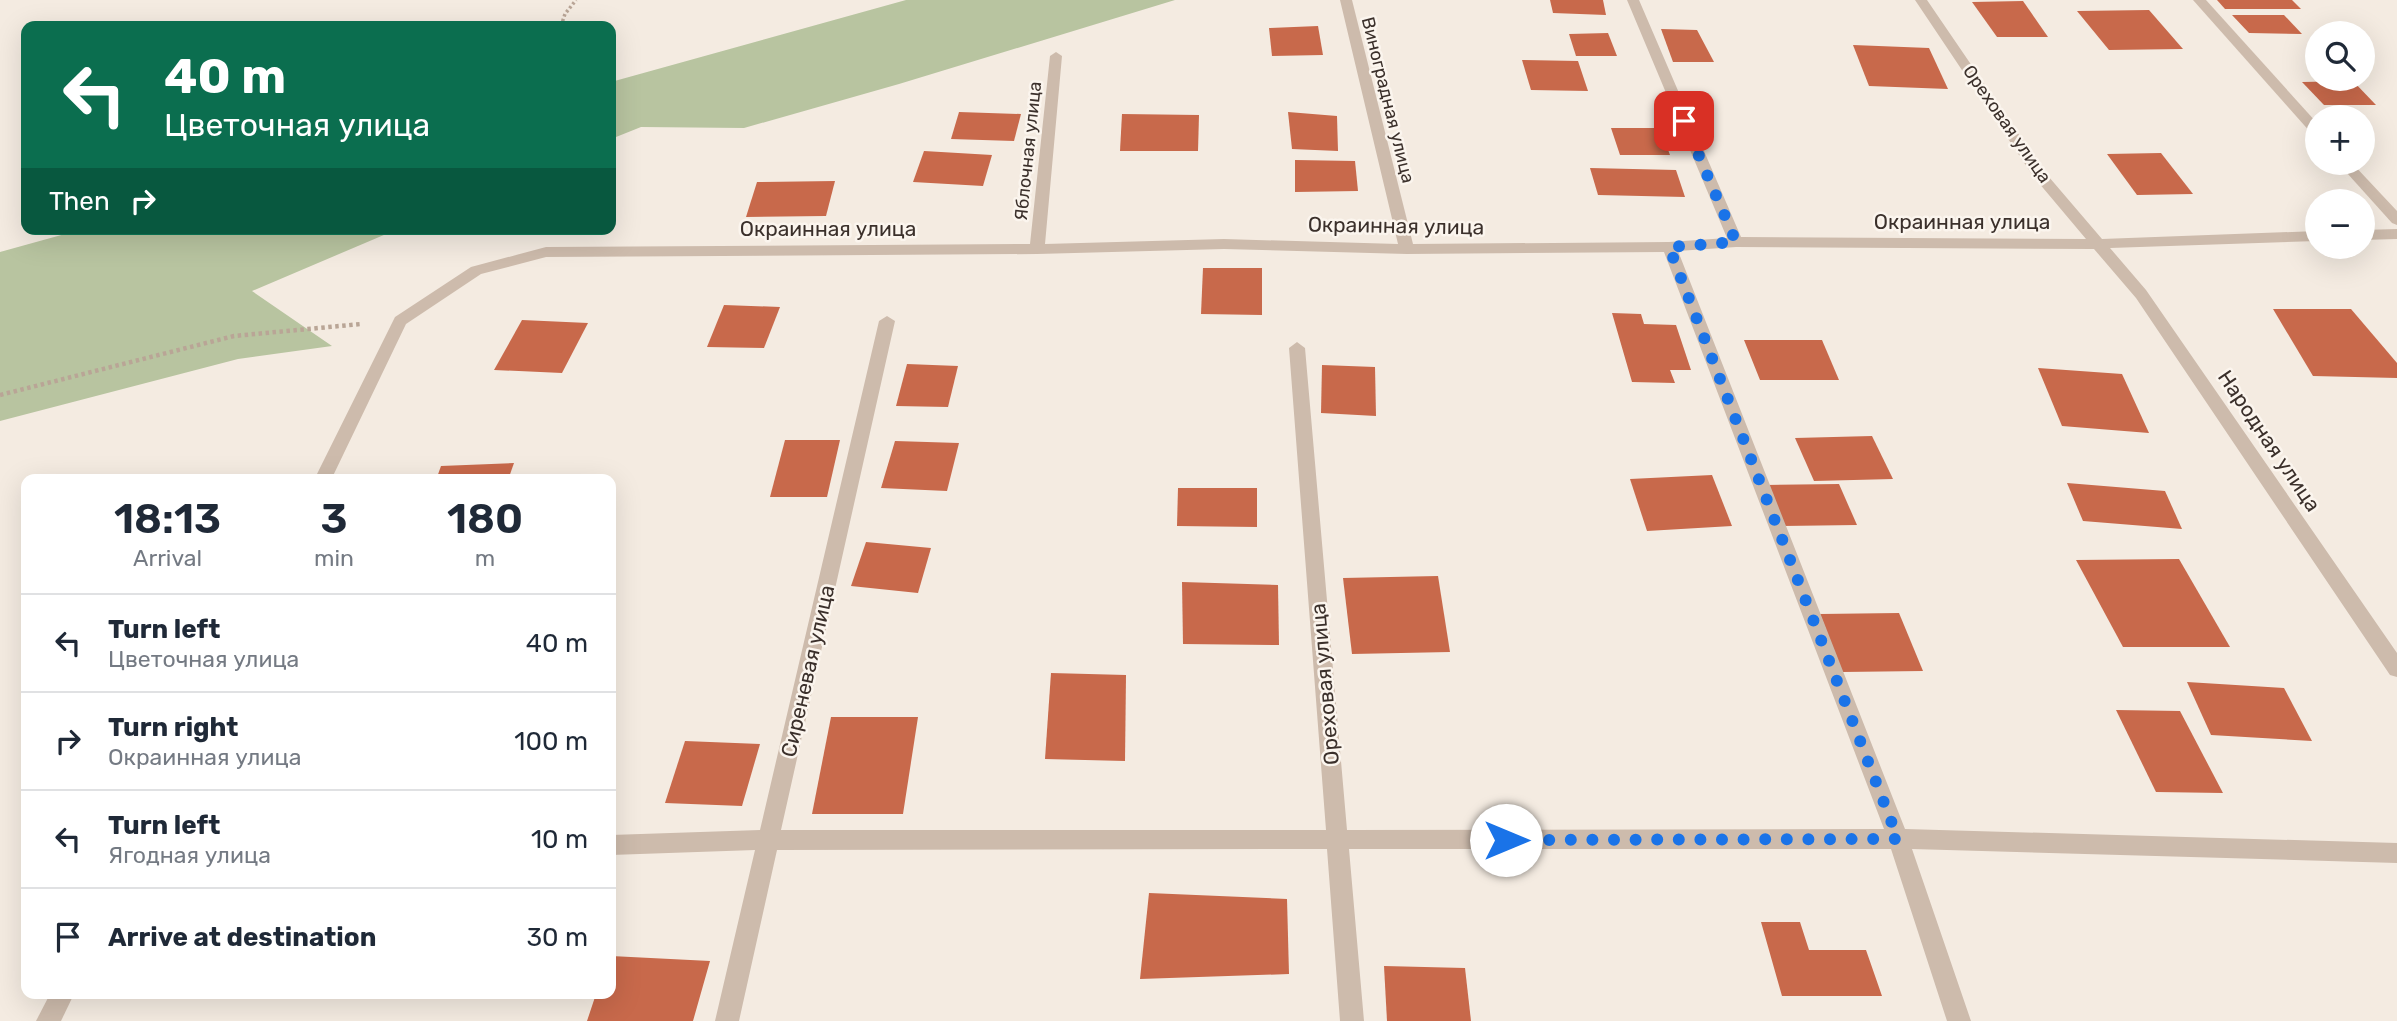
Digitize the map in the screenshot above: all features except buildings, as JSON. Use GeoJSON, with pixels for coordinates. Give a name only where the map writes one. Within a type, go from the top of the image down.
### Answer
{"type":"FeatureCollection","features":[{"type":"Feature","properties":{"kind":"street","name":"Виноградная улица"},"geometry":{"type":"LineString","coordinates":[[1346,0],[1407,249]]}},
{"type":"Feature","properties":{"kind":"street"},"geometry":{"type":"LineString","coordinates":[[1633,0],[1736,242]]}},
{"type":"Feature","properties":{"kind":"street","name":"Ореховая улица"},"geometry":{"type":"LineString","coordinates":[[1921,0],[2038,173],[2099,244]]}},
{"type":"Feature","properties":{"kind":"street"},"geometry":{"type":"LineString","coordinates":[[2199,0],[2305,118]]}},
{"type":"Feature","properties":{"kind":"street","name":"Яблочная улица"},"geometry":{"type":"LineString","coordinates":[[1037,249],[1056,56]]}},
{"type":"Feature","properties":{"kind":"street"},"geometry":{"type":"LineString","coordinates":[[2356,175],[2397,220]]}},
{"type":"Feature","properties":{"kind":"street"},"geometry":{"type":"LineString","coordinates":[[2375,235],[2397,234]]}},
{"type":"Feature","properties":{"kind":"street","name":"Окраинная улица"},"geometry":{"type":"LineString","coordinates":[[400,321],[476,270],[546,252],[1037,249],[1224,244],[1407,249],[1669,247],[1736,242],[2099,244],[2305,236]]}},
{"type":"Feature","properties":{"kind":"street","name":"Народная улица"},"geometry":{"type":"LineString","coordinates":[[2099,244],[2141,294],[2397,669]]}},
{"type":"Feature","properties":{"kind":"street"},"geometry":{"type":"LineString","coordinates":[[1669,247],[1898,839],[1959,1021]]}},
{"type":"Feature","properties":{"kind":"street"},"geometry":{"type":"LineString","coordinates":[[325,474],[400,321]]}},
{"type":"Feature","properties":{"kind":"street","name":"Сиреневая улица"},"geometry":{"type":"LineString","coordinates":[[727,1021],[887,321]]}},
{"type":"Feature","properties":{"kind":"street","name":"Ореховая улица"},"geometry":{"type":"LineString","coordinates":[[1297,348],[1352,1021]]}},
{"type":"Feature","properties":{"kind":"street"},"geometry":{"type":"LineString","coordinates":[[616,845],[770,840],[1898,839],[2397,853]]}},
{"type":"Feature","properties":{"kind":"street"},"geometry":{"type":"LineString","coordinates":[[48,1021],[60,999]]}},
{"type":"Feature","properties":{"kind":"path"},"geometry":{"type":"LineString","coordinates":[[563,21],[576,0]]}},
{"type":"Feature","properties":{"kind":"path"},"geometry":{"type":"LineString","coordinates":[[0,395],[234,336],[400,321]]}},
{"type":"Feature","properties":{"kind":"green space"},"geometry":{"type":"Polygon","coordinates":[[[906,0],[1175,0],[744,128],[641,127],[616,137],[616,81],[906,0]]]}},
{"type":"Feature","properties":{"kind":"green space"},"geometry":{"type":"Polygon","coordinates":[[[61,235],[384,235],[252,291],[332,346],[238,359],[0,421],[0,252],[61,235]]]}},
{"type":"Feature","properties":{"kind":"route"},"geometry":{"type":"LineString","coordinates":[[1506,840],[1898,839],[1669,247],[1736,242],[1684,121]]}}]}
